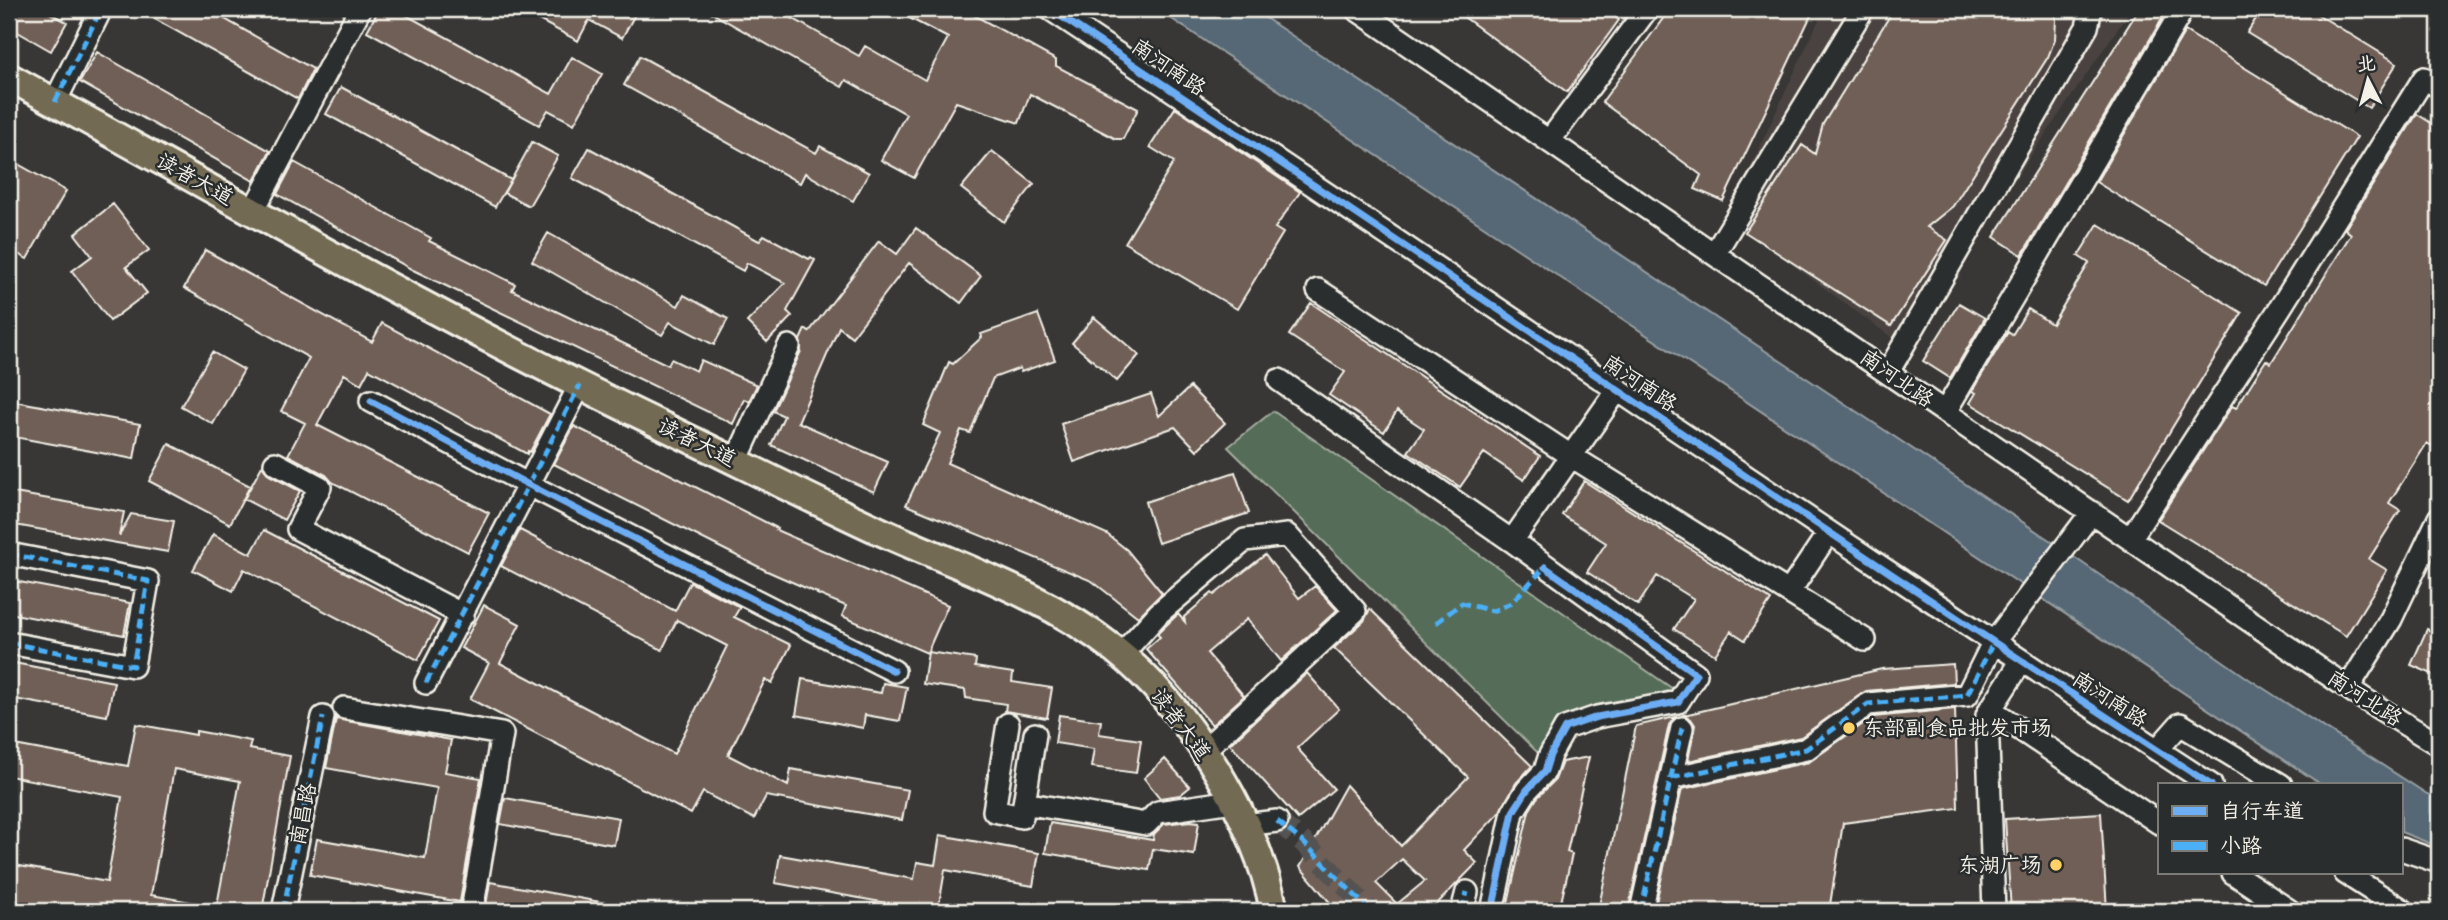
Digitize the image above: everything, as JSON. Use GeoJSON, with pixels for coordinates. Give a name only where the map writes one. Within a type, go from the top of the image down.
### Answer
{"type":"FeatureCollection","features":[{"type":"Feature","properties":{"kind":"main road","name":"读者大道"},"geometry":{"type":"LineString","coordinates":[[9,77],[397,291],[580,385],[884,533],[1037,600],[1077,622],[1121,655],[1156,688],[1203,751],[1233,801],[1264,865],[1275,911]]}},
{"type":"Feature","properties":{"kind":"street"},"geometry":{"type":"LineString","coordinates":[[55,102],[101,9]]}},
{"type":"Feature","properties":{"kind":"street"},"geometry":{"type":"LineString","coordinates":[[253,211],[360,9]]}},
{"type":"Feature","properties":{"kind":"street","name":"南河南路"},"geometry":{"type":"LineString","coordinates":[[1050,9],[2021,662],[2208,783]]}},
{"type":"Feature","properties":{"kind":"street","name":"南河北路"},"geometry":{"type":"LineString","coordinates":[[1356,9],[2348,688],[2439,745]]}},
{"type":"Feature","properties":{"kind":"street"},"geometry":{"type":"LineString","coordinates":[[1550,140],[1647,9]]}},
{"type":"Feature","properties":{"kind":"street"},"geometry":{"type":"LineString","coordinates":[[1715,253],[1863,9]]}},
{"type":"Feature","properties":{"kind":"street"},"geometry":{"type":"LineString","coordinates":[[1888,372],[2087,27],[2091,9]]}},
{"type":"Feature","properties":{"kind":"street"},"geometry":{"type":"LineString","coordinates":[[1945,412],[2183,9]]}},
{"type":"Feature","properties":{"kind":"street"},"geometry":{"type":"LineString","coordinates":[[2130,539],[2280,308],[2424,78],[2439,87]]}},
{"type":"Feature","properties":{"kind":"street"},"geometry":{"type":"LineString","coordinates":[[1318,290],[1571,456],[1865,640]]}},
{"type":"Feature","properties":{"kind":"street"},"geometry":{"type":"LineString","coordinates":[[736,461],[789,346]]}},
{"type":"Feature","properties":{"kind":"street"},"geometry":{"type":"LineString","coordinates":[[1279,380],[1512,541],[1696,674],[1678,702],[1597,716],[1565,728],[1550,755],[1545,771],[1527,790],[1513,812],[1492,911]]}},
{"type":"Feature","properties":{"kind":"street"},"geometry":{"type":"LineString","coordinates":[[426,683],[580,385]]}},
{"type":"Feature","properties":{"kind":"street"},"geometry":{"type":"LineString","coordinates":[[1512,541],[1618,389]]}},
{"type":"Feature","properties":{"kind":"street"},"geometry":{"type":"LineString","coordinates":[[371,401],[529,485],[894,671]]}},
{"type":"Feature","properties":{"kind":"street"},"geometry":{"type":"LineString","coordinates":[[275,463],[320,487],[298,529],[463,615]]}},
{"type":"Feature","properties":{"kind":"street"},"geometry":{"type":"LineString","coordinates":[[1671,778],[1806,749],[1868,704],[1967,695],[1993,643],[2092,512]]}},
{"type":"Feature","properties":{"kind":"street"},"geometry":{"type":"LineString","coordinates":[[2348,688],[2391,619],[2439,518]]}},
{"type":"Feature","properties":{"kind":"street"},"geometry":{"type":"LineString","coordinates":[[1789,592],[1829,532]]}},
{"type":"Feature","properties":{"kind":"street"},"geometry":{"type":"LineString","coordinates":[[1121,655],[1159,613],[1245,540],[1287,535],[1355,611],[1203,751]]}},
{"type":"Feature","properties":{"kind":"street"},"geometry":{"type":"LineString","coordinates":[[9,554],[148,581],[133,666],[9,643]]}},
{"type":"Feature","properties":{"kind":"street"},"geometry":{"type":"LineString","coordinates":[[1994,911],[1987,715],[2021,662]]}},
{"type":"Feature","properties":{"kind":"street"},"geometry":{"type":"LineString","coordinates":[[344,708],[502,734],[472,911]]}},
{"type":"Feature","properties":{"kind":"street"},"geometry":{"type":"LineString","coordinates":[[1990,709],[2158,822]]}},
{"type":"Feature","properties":{"kind":"street","name":"南昌路"},"geometry":{"type":"LineString","coordinates":[[283,911],[323,718]]}},
{"type":"Feature","properties":{"kind":"street"},"geometry":{"type":"LineString","coordinates":[[1008,724],[995,811],[1022,817],[1035,734]]}},
{"type":"Feature","properties":{"kind":"street"},"geometry":{"type":"LineString","coordinates":[[2157,750],[2180,724],[2278,783]]}},
{"type":"Feature","properties":{"kind":"street"},"geometry":{"type":"LineString","coordinates":[[1641,911],[1682,728]]}},
{"type":"Feature","properties":{"kind":"street"},"geometry":{"type":"LineString","coordinates":[[1024,803],[1146,824],[1158,812],[1233,801]]}},
{"type":"Feature","properties":{"kind":"street"},"geometry":{"type":"LineString","coordinates":[[1244,825],[1277,821]]}},
{"type":"Feature","properties":{"kind":"street"},"geometry":{"type":"LineString","coordinates":[[2402,849],[2439,862]]}},
{"type":"Feature","properties":{"kind":"street"},"geometry":{"type":"LineString","coordinates":[[2234,874],[2290,911]]}},
{"type":"Feature","properties":{"kind":"street"},"geometry":{"type":"LineString","coordinates":[[2347,874],[2404,911]]}},
{"type":"Feature","properties":{"kind":"shaded area"},"geometry":{"type":"Polygon","coordinates":[[[1824,9],[2131,9],[1902,345],[1727,217],[1824,9]]]}},
{"type":"Feature","properties":{"kind":"green space"},"geometry":{"type":"Polygon","coordinates":[[[1273,411],[1673,689],[1572,729],[1540,755],[1228,447],[1273,411]]]}},
{"type":"Feature","properties":{"kind":"water"},"geometry":{"type":"Polygon","coordinates":[[[1157,9],[1252,9],[2048,539],[2249,679],[2439,800],[2439,847],[2402,832],[2402,783],[2319,783],[1157,9]]]}},
{"type":"Feature","properties":{"kind":"building"},"geometry":{"type":"Polygon","coordinates":[[[9,9],[42,9],[67,22],[51,51],[9,27],[9,9]]]}},
{"type":"Feature","properties":{"kind":"building"},"geometry":{"type":"Polygon","coordinates":[[[137,9],[207,9],[313,69],[298,99],[137,9]]]}},
{"type":"Feature","properties":{"kind":"building"},"geometry":{"type":"Polygon","coordinates":[[[379,9],[395,9],[551,94],[572,57],[602,74],[574,124],[548,110],[539,125],[367,31],[379,9]]]}},
{"type":"Feature","properties":{"kind":"building"},"geometry":{"type":"Polygon","coordinates":[[[518,9],[638,9],[622,38],[589,20],[578,41],[518,9]]]}},
{"type":"Feature","properties":{"kind":"building"},"geometry":{"type":"Polygon","coordinates":[[[705,9],[776,9],[859,56],[865,46],[925,80],[948,38],[892,9],[963,9],[1056,60],[1056,66],[1138,109],[1123,139],[1116,139],[1030,94],[1019,123],[956,102],[914,178],[881,160],[906,114],[846,80],[842,87],[705,9]]]}},
{"type":"Feature","properties":{"kind":"building"},"geometry":{"type":"Polygon","coordinates":[[[1453,9],[1603,9],[1619,20],[1567,92],[1453,9]]]}},
{"type":"Feature","properties":{"kind":"building"},"geometry":{"type":"Polygon","coordinates":[[[1670,9],[1814,9],[1723,201],[1695,189],[1701,175],[1602,102],[1670,9]]]}},
{"type":"Feature","properties":{"kind":"building"},"geometry":{"type":"Polygon","coordinates":[[[1894,9],[2053,9],[2056,19],[2055,39],[2048,57],[1953,206],[1927,227],[1947,240],[1891,326],[1745,232],[1802,145],[1815,154],[1823,124],[1894,9]]]}},
{"type":"Feature","properties":{"kind":"building"},"geometry":{"type":"Polygon","coordinates":[[[2139,9],[2168,9],[2022,255],[1994,237],[2139,9]]]}},
{"type":"Feature","properties":{"kind":"building"},"geometry":{"type":"Polygon","coordinates":[[[2262,9],[2309,9],[2397,63],[2369,108],[2247,33],[2262,9]]]}},
{"type":"Feature","properties":{"kind":"building"},"geometry":{"type":"Polygon","coordinates":[[[2185,31],[2357,137],[2264,286],[2096,182],[2185,31]]]}},
{"type":"Feature","properties":{"kind":"building"},"geometry":{"type":"Polygon","coordinates":[[[97,52],[270,151],[254,181],[80,82],[97,52]]]}},
{"type":"Feature","properties":{"kind":"building"},"geometry":{"type":"Polygon","coordinates":[[[640,56],[816,153],[820,146],[869,173],[853,201],[805,173],[800,183],[624,85],[640,56]]]}},
{"type":"Feature","properties":{"kind":"building"},"geometry":{"type":"Polygon","coordinates":[[[341,87],[511,180],[495,207],[326,114],[341,87]]]}},
{"type":"Feature","properties":{"kind":"building"},"geometry":{"type":"Polygon","coordinates":[[[1175,108],[1300,192],[1275,228],[1283,233],[1237,309],[1125,243],[1174,162],[1150,147],[1175,108]]]}},
{"type":"Feature","properties":{"kind":"building"},"geometry":{"type":"Polygon","coordinates":[[[2417,114],[2439,128],[2439,433],[2432,446],[2427,443],[2389,503],[2400,510],[2369,559],[2387,570],[2346,636],[2158,520],[2232,406],[2236,408],[2266,360],[2271,363],[2351,234],[2345,229],[2417,114]]]}},
{"type":"Feature","properties":{"kind":"building"},"geometry":{"type":"Polygon","coordinates":[[[532,142],[558,156],[529,206],[504,193],[532,142]]]}},
{"type":"Feature","properties":{"kind":"building"},"geometry":{"type":"Polygon","coordinates":[[[589,148],[759,241],[764,235],[815,260],[787,311],[792,316],[767,342],[747,322],[785,283],[747,263],[743,271],[572,178],[589,148]]]}},
{"type":"Feature","properties":{"kind":"building"},"geometry":{"type":"Polygon","coordinates":[[[992,151],[1034,184],[1004,222],[961,188],[992,151]]]}},
{"type":"Feature","properties":{"kind":"building"},"geometry":{"type":"Polygon","coordinates":[[[9,159],[66,191],[27,259],[9,249],[9,159]]]}},
{"type":"Feature","properties":{"kind":"building"},"geometry":{"type":"Polygon","coordinates":[[[294,162],[431,238],[429,241],[515,284],[512,290],[668,365],[671,359],[696,371],[701,360],[757,385],[749,401],[744,399],[733,424],[413,270],[277,194],[294,162]]]}},
{"type":"Feature","properties":{"kind":"building"},"geometry":{"type":"Polygon","coordinates":[[[113,204],[149,250],[126,267],[147,293],[110,321],[72,271],[92,256],[75,234],[113,204]]]}},
{"type":"Feature","properties":{"kind":"building"},"geometry":{"type":"Polygon","coordinates":[[[2098,224],[2242,313],[2128,500],[1970,403],[1976,393],[1972,391],[2008,332],[2012,335],[2028,309],[2052,324],[2089,263],[2078,256],[2098,224]]]}},
{"type":"Feature","properties":{"kind":"building"},"geometry":{"type":"Polygon","coordinates":[[[916,228],[981,276],[961,303],[909,263],[852,337],[839,327],[798,422],[888,462],[874,492],[771,445],[784,416],[773,411],[801,351],[800,340],[805,329],[809,332],[879,241],[897,254],[916,228]]]}},
{"type":"Feature","properties":{"kind":"building"},"geometry":{"type":"Polygon","coordinates":[[[548,233],[678,306],[684,295],[728,319],[714,345],[670,322],[662,335],[532,261],[548,233]]]}},
{"type":"Feature","properties":{"kind":"building"},"geometry":{"type":"Polygon","coordinates":[[[205,250],[372,342],[382,323],[550,414],[527,454],[369,369],[361,384],[344,374],[317,425],[489,513],[468,552],[332,482],[326,475],[288,455],[305,423],[281,411],[309,358],[184,288],[205,250]]]}},
{"type":"Feature","properties":{"kind":"building"},"geometry":{"type":"Polygon","coordinates":[[[1311,303],[1540,456],[1524,480],[1484,453],[1460,487],[1408,452],[1424,429],[1397,411],[1384,432],[1329,395],[1345,372],[1289,335],[1311,303]]]}},
{"type":"Feature","properties":{"kind":"building"},"geometry":{"type":"Polygon","coordinates":[[[1959,303],[1985,318],[1950,378],[1923,361],[1959,303]]]}},
{"type":"Feature","properties":{"kind":"building"},"geometry":{"type":"Polygon","coordinates":[[[1038,314],[1055,360],[993,378],[970,433],[961,430],[947,463],[1107,534],[1127,550],[1162,593],[1138,617],[1092,581],[906,505],[940,433],[923,425],[949,362],[953,364],[982,337],[981,334],[1038,314]]]}},
{"type":"Feature","properties":{"kind":"building"},"geometry":{"type":"Polygon","coordinates":[[[1094,317],[1139,355],[1117,381],[1072,343],[1094,317]]]}},
{"type":"Feature","properties":{"kind":"building"},"geometry":{"type":"Polygon","coordinates":[[[212,352],[244,370],[213,424],[181,406],[212,352]]]}},
{"type":"Feature","properties":{"kind":"building"},"geometry":{"type":"Polygon","coordinates":[[[1190,387],[1225,423],[1197,450],[1175,427],[1074,462],[1061,424],[1151,394],[1159,416],[1190,387]]]}},
{"type":"Feature","properties":{"kind":"building"},"geometry":{"type":"Polygon","coordinates":[[[14,401],[140,424],[134,459],[9,436],[14,401]]]}},
{"type":"Feature","properties":{"kind":"building"},"geometry":{"type":"Polygon","coordinates":[[[574,426],[777,528],[776,530],[948,605],[927,653],[842,616],[846,606],[767,571],[554,464],[574,426]]]}},
{"type":"Feature","properties":{"kind":"building"},"geometry":{"type":"Polygon","coordinates":[[[169,444],[250,486],[230,524],[149,481],[169,444]]]}},
{"type":"Feature","properties":{"kind":"building"},"geometry":{"type":"Polygon","coordinates":[[[262,466],[269,475],[300,491],[284,520],[244,499],[262,466]]]}},
{"type":"Feature","properties":{"kind":"building"},"geometry":{"type":"Polygon","coordinates":[[[1235,472],[1249,513],[1158,543],[1145,502],[1235,472]]]}},
{"type":"Feature","properties":{"kind":"building"},"geometry":{"type":"Polygon","coordinates":[[[1584,481],[1771,600],[1745,640],[1731,631],[1715,655],[1674,629],[1694,599],[1657,576],[1638,605],[1587,572],[1606,543],[1562,515],[1584,481]]]}},
{"type":"Feature","properties":{"kind":"building"},"geometry":{"type":"Polygon","coordinates":[[[9,492],[124,512],[119,536],[131,514],[174,521],[168,552],[9,524],[9,492]]]}},
{"type":"Feature","properties":{"kind":"building"},"geometry":{"type":"Polygon","coordinates":[[[264,530],[439,621],[418,660],[244,569],[233,591],[193,570],[213,534],[251,554],[264,530]]]}},
{"type":"Feature","properties":{"kind":"building"},"geometry":{"type":"Polygon","coordinates":[[[520,530],[675,611],[690,582],[740,607],[734,617],[791,645],[772,683],[765,680],[728,755],[788,786],[791,769],[908,790],[902,820],[766,796],[754,819],[703,792],[691,814],[470,699],[489,663],[461,648],[484,605],[520,624],[500,663],[674,754],[727,646],[677,620],[662,650],[501,566],[520,530]]]}},
{"type":"Feature","properties":{"kind":"building"},"geometry":{"type":"Polygon","coordinates":[[[1265,555],[1299,598],[1315,586],[1337,610],[1281,661],[1247,619],[1207,653],[1244,696],[1212,725],[1146,649],[1160,637],[1157,634],[1178,614],[1185,622],[1184,617],[1212,593],[1214,595],[1265,555]]]}},
{"type":"Feature","properties":{"kind":"building"},"geometry":{"type":"Polygon","coordinates":[[[9,580],[130,603],[124,635],[9,613],[9,580]]]}},
{"type":"Feature","properties":{"kind":"building"},"geometry":{"type":"Polygon","coordinates":[[[1370,609],[1532,766],[1516,783],[1499,813],[1464,850],[1477,863],[1430,911],[1337,911],[1300,867],[1346,785],[1401,846],[1468,777],[1334,648],[1364,621],[1370,609]],[[1402,859],[1376,883],[1397,904],[1425,881],[1402,859]]]}},
{"type":"Feature","properties":{"kind":"building"},"geometry":{"type":"Polygon","coordinates":[[[2427,629],[2439,635],[2439,677],[2411,665],[2427,629]]]}},
{"type":"Feature","properties":{"kind":"building"},"geometry":{"type":"Polygon","coordinates":[[[928,652],[976,659],[975,667],[1013,673],[1012,682],[1052,688],[1047,718],[1005,711],[1006,704],[966,698],[965,690],[923,684],[928,652]]]}},
{"type":"Feature","properties":{"kind":"building"},"geometry":{"type":"Polygon","coordinates":[[[9,662],[114,682],[107,716],[9,698],[9,662]]]}},
{"type":"Feature","properties":{"kind":"building"},"geometry":{"type":"Polygon","coordinates":[[[1953,664],[1954,683],[1866,691],[1801,737],[1688,761],[1695,725],[1684,715],[1882,669],[1953,664]]]}},
{"type":"Feature","properties":{"kind":"building"},"geometry":{"type":"Polygon","coordinates":[[[1307,673],[1339,709],[1297,748],[1334,789],[1298,819],[1230,744],[1307,673]]]}},
{"type":"Feature","properties":{"kind":"building"},"geometry":{"type":"Polygon","coordinates":[[[802,679],[881,693],[883,683],[907,687],[900,721],[865,715],[863,728],[796,715],[802,679]]]}},
{"type":"Feature","properties":{"kind":"building"},"geometry":{"type":"Polygon","coordinates":[[[1955,709],[1958,808],[1843,823],[1829,911],[1654,911],[1682,789],[1809,762],[1873,717],[1955,709]]]}},
{"type":"Feature","properties":{"kind":"building"},"geometry":{"type":"Polygon","coordinates":[[[1059,715],[1101,721],[1099,734],[1141,740],[1136,773],[1091,767],[1094,749],[1055,743],[1059,715]]]}},
{"type":"Feature","properties":{"kind":"building"},"geometry":{"type":"Polygon","coordinates":[[[1675,717],[1669,725],[1628,911],[1598,911],[1636,726],[1675,717]]]}},
{"type":"Feature","properties":{"kind":"building"},"geometry":{"type":"Polygon","coordinates":[[[336,719],[451,740],[445,772],[481,778],[460,902],[310,875],[317,839],[425,858],[437,788],[326,768],[336,719]]]}},
{"type":"Feature","properties":{"kind":"building"},"geometry":{"type":"Polygon","coordinates":[[[136,724],[196,735],[196,731],[251,741],[249,749],[290,756],[262,911],[216,911],[240,781],[174,769],[151,895],[197,903],[196,911],[27,911],[9,908],[9,864],[107,882],[122,797],[9,776],[9,744],[128,766],[136,724]]]}},
{"type":"Feature","properties":{"kind":"building"},"geometry":{"type":"Polygon","coordinates":[[[1589,757],[1567,852],[1572,854],[1559,911],[1506,911],[1529,811],[1537,798],[1555,780],[1562,762],[1589,757]]]}},
{"type":"Feature","properties":{"kind":"building"},"geometry":{"type":"Polygon","coordinates":[[[1165,759],[1190,787],[1180,795],[1160,798],[1144,778],[1165,759]]]}},
{"type":"Feature","properties":{"kind":"building"},"geometry":{"type":"Polygon","coordinates":[[[505,798],[619,818],[614,845],[500,824],[505,798]]]}},
{"type":"Feature","properties":{"kind":"building","name":"东湖广场"},"geometry":{"type":"Polygon","coordinates":[[[2101,813],[2107,911],[2011,911],[2005,819],[2101,813]]]}},
{"type":"Feature","properties":{"kind":"building"},"geometry":{"type":"Polygon","coordinates":[[[1199,822],[1194,855],[1153,849],[1149,870],[1045,853],[1050,823],[1153,840],[1154,834],[1164,824],[1199,822]]]}},
{"type":"Feature","properties":{"kind":"building"},"geometry":{"type":"Polygon","coordinates":[[[940,835],[1039,853],[1033,886],[945,870],[938,911],[908,911],[909,907],[775,883],[780,855],[914,879],[917,862],[935,865],[940,835]]]}},
{"type":"Feature","properties":{"kind":"building"},"geometry":{"type":"Polygon","coordinates":[[[490,882],[606,903],[605,911],[485,911],[490,882]]]}},
{"type":"Feature","properties":{"kind":"tunnel"},"geometry":{"type":"LineString","coordinates":[[1277,821],[1303,842],[1370,911]]}},
{"type":"Feature","properties":{"kind":"marked path"},"geometry":{"type":"LineString","coordinates":[[55,102],[101,9]]}},
{"type":"Feature","properties":{"kind":"marked path"},"geometry":{"type":"LineString","coordinates":[[426,683],[580,385]]}},
{"type":"Feature","properties":{"kind":"marked path"},"geometry":{"type":"LineString","coordinates":[[9,554],[148,581],[133,666],[9,643]]}},
{"type":"Feature","properties":{"kind":"marked path"},"geometry":{"type":"LineString","coordinates":[[1436,623],[1462,603],[1493,611],[1511,603],[1545,567]]}},
{"type":"Feature","properties":{"kind":"marked path"},"geometry":{"type":"LineString","coordinates":[[1671,778],[1806,749],[1868,704],[1967,695],[1993,643]]}},
{"type":"Feature","properties":{"kind":"marked path"},"geometry":{"type":"LineString","coordinates":[[283,911],[323,717]]}},
{"type":"Feature","properties":{"kind":"marked path"},"geometry":{"type":"LineString","coordinates":[[1641,911],[1682,728]]}},
{"type":"Feature","properties":{"kind":"marked path"},"geometry":{"type":"LineString","coordinates":[[1277,821],[1303,842],[1370,911]]}},
{"type":"Feature","properties":{"kind":"marked path"},"geometry":{"type":"LineString","coordinates":[[1462,911],[1467,892]]}},
{"type":"Feature","properties":{"kind":"cycle path"},"geometry":{"type":"LineString","coordinates":[[1050,9],[2208,783]]}},
{"type":"Feature","properties":{"kind":"cycle path"},"geometry":{"type":"LineString","coordinates":[[371,401],[529,485],[894,671]]}},
{"type":"Feature","properties":{"kind":"cycle path"},"geometry":{"type":"LineString","coordinates":[[1492,911],[1513,812],[1527,790],[1545,771],[1550,755],[1565,728],[1597,717],[1678,702],[1696,674],[1545,567]]}},
{"type":"Feature","properties":{"kind":"place","name":"东部副食品批发市场"},"geometry":{"type":"Point","coordinates":[1849,728]}},
{"type":"Feature","properties":{"kind":"place","name":"东湖广场"},"geometry":{"type":"Point","coordinates":[2056,865]}}]}
